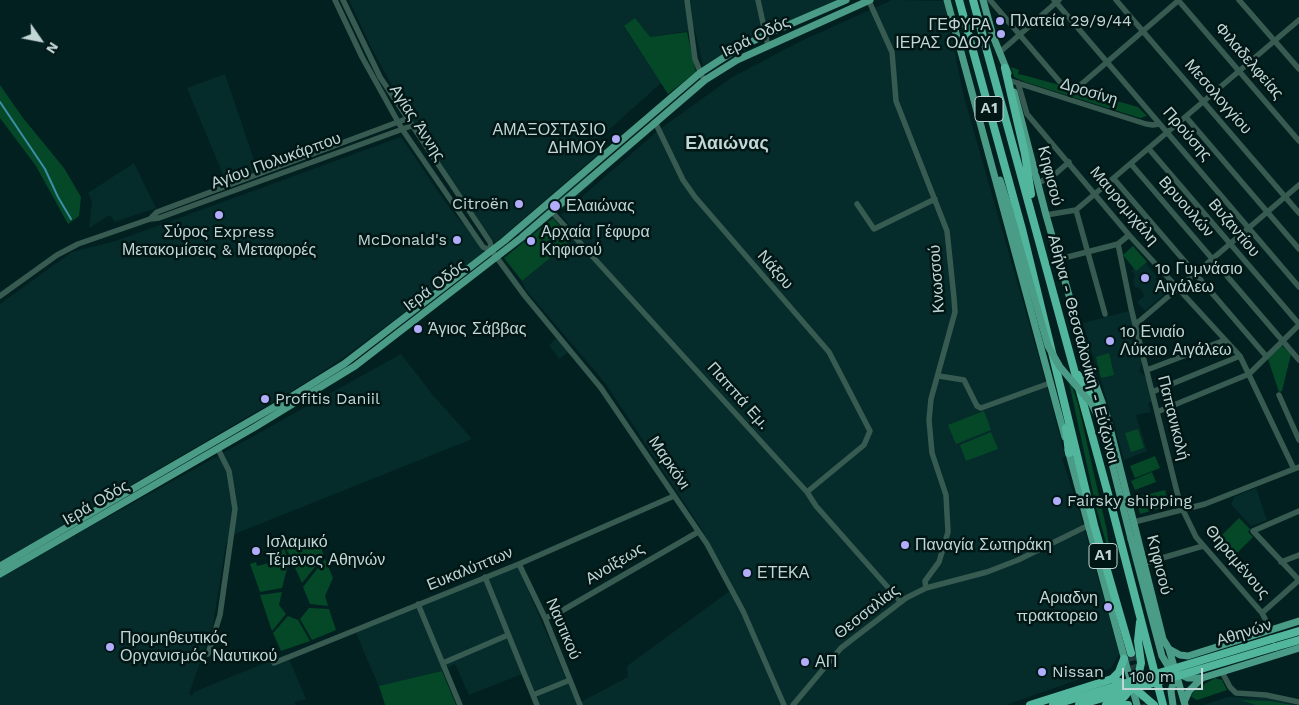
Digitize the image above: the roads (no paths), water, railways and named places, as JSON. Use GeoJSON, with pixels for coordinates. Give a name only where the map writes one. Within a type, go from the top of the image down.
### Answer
{"type":"FeatureCollection","features":[{"type":"Feature","properties":{"kind":"highway","name":"Αθήνα - Θεσσαλονίκη - Εύζωνοι"},"geometry":{"type":"LineString","coordinates":[[959,0],[1005,166],[1128,656]]}},
{"type":"Feature","properties":{"kind":"highway","name":"Αθήνα - Θεσσαλονίκη - Εύζωνοι"},"geometry":{"type":"LineString","coordinates":[[973,0],[1036,226],[1164,705]]}},
{"type":"Feature","properties":{"kind":"highway"},"geometry":{"type":"LineString","coordinates":[[1005,68],[1025,154],[1036,226]]}},
{"type":"Feature","properties":{"kind":"highway"},"geometry":{"type":"LineString","coordinates":[[1005,166],[1008,205]]}},
{"type":"Feature","properties":{"kind":"highway"},"geometry":{"type":"LineString","coordinates":[[1072,362],[1084,386],[1109,426]]}},
{"type":"Feature","properties":{"kind":"highway"},"geometry":{"type":"LineString","coordinates":[[1060,382],[1069,453]]}},
{"type":"Feature","properties":{"kind":"highway"},"geometry":{"type":"LineString","coordinates":[[1108,705],[1118,701],[1133,687],[1142,663],[1138,640],[1140,613]]}},
{"type":"Feature","properties":{"kind":"highway","name":"Αθηνών"},"geometry":{"type":"LineString","coordinates":[[1080,705],[1274,643],[1299,631]]}},
{"type":"Feature","properties":{"kind":"highway","name":"Αθηνών"},"geometry":{"type":"LineString","coordinates":[[1053,705],[1274,643],[1299,640]]}},
{"type":"Feature","properties":{"kind":"highway"},"geometry":{"type":"LineString","coordinates":[[1030,705],[1112,679],[1119,672],[1128,656]]}},
{"type":"Feature","properties":{"kind":"highway"},"geometry":{"type":"LineString","coordinates":[[1112,679],[1133,687],[1153,704]]}},
{"type":"Feature","properties":{"kind":"highway"},"geometry":{"type":"LineString","coordinates":[[1142,705],[1153,704]]}},
{"type":"Feature","properties":{"kind":"highway"},"geometry":{"type":"LineString","coordinates":[[1108,705],[1128,705]]}},
{"type":"Feature","properties":{"kind":"main road","name":"Ιερά Οδός"},"geometry":{"type":"LineString","coordinates":[[1,570],[218,449],[355,366],[494,254],[700,72],[765,35],[846,0]]}},
{"type":"Feature","properties":{"kind":"main road","name":"Ιερά Οδός"},"geometry":{"type":"LineString","coordinates":[[1,570],[328,375],[552,212],[654,122],[705,80],[737,60],[869,0]]}},
{"type":"Feature","properties":{"kind":"main road","name":"Κηφισού"},"geometry":{"type":"LineString","coordinates":[[984,0],[1005,68],[1014,82],[1046,215],[1091,372],[1109,426],[1163,639],[1169,649],[1185,703]]}},
{"type":"Feature","properties":{"kind":"main road"},"geometry":{"type":"LineString","coordinates":[[948,2],[1088,526],[1128,656],[1137,705]]}},
{"type":"Feature","properties":{"kind":"main road"},"geometry":{"type":"LineString","coordinates":[[979,116],[1008,205],[1048,346],[1060,367],[1091,403],[1102,424],[1162,656],[1168,666],[1176,673],[1188,678],[1202,678]]}},
{"type":"Feature","properties":{"kind":"main road","name":"Αθηνών"},"geometry":{"type":"LineString","coordinates":[[1191,655],[1299,621]]}},
{"type":"Feature","properties":{"kind":"main road","name":"Αθηνών"},"geometry":{"type":"LineString","coordinates":[[1202,678],[1299,648]]}},
{"type":"Feature","properties":{"kind":"main road"},"geometry":{"type":"LineString","coordinates":[[1169,649],[1180,655],[1191,655]]}},
{"type":"Feature","properties":{"kind":"main road"},"geometry":{"type":"LineString","coordinates":[[1174,705],[1171,686],[1176,673],[1191,655]]}},
{"type":"Feature","properties":{"kind":"main road"},"geometry":{"type":"LineString","coordinates":[[1185,703],[1189,691],[1202,678]]}},
{"type":"Feature","properties":{"kind":"street","name":"Αγίας Άννης"},"geometry":{"type":"LineString","coordinates":[[335,0],[362,57],[402,130],[483,247],[494,254]]}},
{"type":"Feature","properties":{"kind":"street","name":"Αγίας Άννης"},"geometry":{"type":"LineString","coordinates":[[342,0],[380,77],[406,119],[490,242],[494,254]]}},
{"type":"Feature","properties":{"kind":"street"},"geometry":{"type":"LineString","coordinates":[[687,0],[695,58],[705,80]]}},
{"type":"Feature","properties":{"kind":"street"},"geometry":{"type":"LineString","coordinates":[[758,0],[768,46]]}},
{"type":"Feature","properties":{"kind":"street","name":"Κνωσσού"},"geometry":{"type":"LineString","coordinates":[[869,0],[892,52],[896,100],[948,231],[955,312],[931,400],[929,420],[932,453],[946,495],[948,532],[939,562],[925,581],[926,588]]}},
{"type":"Feature","properties":{"kind":"street"},"geometry":{"type":"LineString","coordinates":[[990,0],[1020,34]]}},
{"type":"Feature","properties":{"kind":"street","name":"Μεσολογγίου"},"geometry":{"type":"LineString","coordinates":[[1116,0],[1299,213]]}},
{"type":"Feature","properties":{"kind":"street"},"geometry":{"type":"LineString","coordinates":[[1106,62],[1178,0]]}},
{"type":"Feature","properties":{"kind":"street","name":"Φιλαδελφείας"},"geometry":{"type":"LineString","coordinates":[[1178,0],[1299,141]]}},
{"type":"Feature","properties":{"kind":"street"},"geometry":{"type":"LineString","coordinates":[[1240,0],[1299,69]]}},
{"type":"Feature","properties":{"kind":"street"},"geometry":{"type":"LineString","coordinates":[[1000,52],[1056,1]]}},
{"type":"Feature","properties":{"kind":"street","name":"Προύσης"},"geometry":{"type":"LineString","coordinates":[[1056,1],[1299,287]]}},
{"type":"Feature","properties":{"kind":"street"},"geometry":{"type":"LineString","coordinates":[[1046,215],[1076,210],[1299,20]]}},
{"type":"Feature","properties":{"kind":"street","name":"Δροσίνη"},"geometry":{"type":"LineString","coordinates":[[1020,34],[1060,82],[1077,88],[1106,62]]}},
{"type":"Feature","properties":{"kind":"street","name":"Δροσίνη"},"geometry":{"type":"LineString","coordinates":[[1014,82],[1146,124],[1153,126],[1159,124]]}},
{"type":"Feature","properties":{"kind":"street","name":"Μαυρομιχάλη"},"geometry":{"type":"LineString","coordinates":[[1014,82],[1027,114],[1129,235],[1240,356],[1296,468]]}},
{"type":"Feature","properties":{"kind":"street"},"geometry":{"type":"LineString","coordinates":[[1186,117],[1299,249]]}},
{"type":"Feature","properties":{"kind":"street","name":"Αγίου Πολυκάρπου"},"geometry":{"type":"LineString","coordinates":[[150,219],[157,212],[406,119]]}},
{"type":"Feature","properties":{"kind":"street","name":"Νάξου"},"geometry":{"type":"LineString","coordinates":[[654,122],[683,180],[829,352],[870,431],[869,437],[864,444],[807,492]]}},
{"type":"Feature","properties":{"kind":"street","name":"Αγίου Πολυκάρπου"},"geometry":{"type":"LineString","coordinates":[[0,296],[67,248],[150,219],[159,218],[411,126]]}},
{"type":"Feature","properties":{"kind":"street","name":"Βυζαντίου"},"geometry":{"type":"LineString","coordinates":[[1149,149],[1299,324]]}},
{"type":"Feature","properties":{"kind":"street"},"geometry":{"type":"LineString","coordinates":[[1038,183],[1053,176],[1069,162]]}},
{"type":"Feature","properties":{"kind":"street","name":"Βρυουλών"},"geometry":{"type":"LineString","coordinates":[[1131,164],[1299,360]]}},
{"type":"Feature","properties":{"kind":"street"},"geometry":{"type":"LineString","coordinates":[[1114,179],[1266,356]]}},
{"type":"Feature","properties":{"kind":"street"},"geometry":{"type":"LineString","coordinates":[[1136,324],[1299,185]]}},
{"type":"Feature","properties":{"kind":"street"},"geometry":{"type":"LineString","coordinates":[[857,204],[874,228],[876,228],[935,198]]}},
{"type":"Feature","properties":{"kind":"street"},"geometry":{"type":"LineString","coordinates":[[1076,210],[1105,314]]}},
{"type":"Feature","properties":{"kind":"street","name":"Παππά Εμ."},"geometry":{"type":"LineString","coordinates":[[552,212],[807,492],[816,506],[900,602]]}},
{"type":"Feature","properties":{"kind":"street"},"geometry":{"type":"LineString","coordinates":[[1060,259],[1118,244],[1129,235]]}},
{"type":"Feature","properties":{"kind":"street","name":"Παπανικολή"},"geometry":{"type":"LineString","coordinates":[[1118,244],[1152,392],[1184,511]]}},
{"type":"Feature","properties":{"kind":"street","name":"Μαρκόνι"},"geometry":{"type":"LineString","coordinates":[[494,254],[525,296],[601,388],[698,532],[743,611],[784,705]]}},
{"type":"Feature","properties":{"kind":"street"},"geometry":{"type":"LineString","coordinates":[[1157,412],[1249,374],[1299,324]]}},
{"type":"Feature","properties":{"kind":"street"},"geometry":{"type":"LineString","coordinates":[[1147,370],[1225,340]]}},
{"type":"Feature","properties":{"kind":"street"},"geometry":{"type":"LineString","coordinates":[[1152,392],[1240,356]]}},
{"type":"Feature","properties":{"kind":"street"},"geometry":{"type":"LineString","coordinates":[[939,376],[964,380],[977,406],[981,408],[1050,383]]}},
{"type":"Feature","properties":{"kind":"street"},"geometry":{"type":"LineString","coordinates":[[1278,395],[1299,440]]}},
{"type":"Feature","properties":{"kind":"street"},"geometry":{"type":"LineString","coordinates":[[208,654],[220,615],[234,509],[229,471],[218,449]]}},
{"type":"Feature","properties":{"kind":"street"},"geometry":{"type":"LineString","coordinates":[[1134,522],[1184,511],[1296,468]]}},
{"type":"Feature","properties":{"kind":"street","name":"Ευκαλύπτων"},"geometry":{"type":"LineString","coordinates":[[274,663],[519,564],[674,496]]}},
{"type":"Feature","properties":{"kind":"street","name":"Θηραμένους"},"geometry":{"type":"LineString","coordinates":[[1184,511],[1196,537],[1262,613],[1271,630]]}},
{"type":"Feature","properties":{"kind":"street"},"geometry":{"type":"LineString","coordinates":[[1262,613],[1299,580],[1253,531],[1299,511]]}},
{"type":"Feature","properties":{"kind":"street","name":"Θεσσαλίας"},"geometry":{"type":"LineString","coordinates":[[793,705],[841,648],[900,602],[926,588],[987,572],[1018,560],[1088,526]]}},
{"type":"Feature","properties":{"kind":"street","name":"Ανοίξεως"},"geometry":{"type":"LineString","coordinates":[[545,618],[558,613],[698,532]]}},
{"type":"Feature","properties":{"kind":"street"},"geometry":{"type":"LineString","coordinates":[[1145,563],[1203,546]]}},
{"type":"Feature","properties":{"kind":"street"},"geometry":{"type":"LineString","coordinates":[[1281,562],[1299,555]]}},
{"type":"Feature","properties":{"kind":"street","name":"Ναυτικού"},"geometry":{"type":"LineString","coordinates":[[519,564],[545,618],[580,705]]}},
{"type":"Feature","properties":{"kind":"street"},"geometry":{"type":"LineString","coordinates":[[485,577],[537,705]]}},
{"type":"Feature","properties":{"kind":"street"},"geometry":{"type":"LineString","coordinates":[[418,604],[460,705]]}},
{"type":"Feature","properties":{"kind":"street"},"geometry":{"type":"LineString","coordinates":[[443,663],[508,635]]}},
{"type":"Feature","properties":{"kind":"street"},"geometry":{"type":"LineString","coordinates":[[1222,672],[1230,687],[1236,693],[1266,695],[1299,701]]}},
{"type":"Feature","properties":{"kind":"street"},"geometry":{"type":"LineString","coordinates":[[532,695],[570,680]]}},
{"type":"Feature","properties":{"kind":"waterway"},"geometry":{"type":"LineString","coordinates":[[0,102],[45,169],[71,219]]}},
{"type":"Feature","properties":{"kind":"tunnel"},"geometry":{"type":"LineString","coordinates":[[1131,653],[1138,680]]}},
{"type":"Feature","properties":{"kind":"tunnel"},"geometry":{"type":"LineString","coordinates":[[1141,692],[1145,705]]}},
{"type":"Feature","properties":{"kind":"place","name":"Πλατεία 29/9/44"},"geometry":{"type":"Point","coordinates":[1000,21]}},
{"type":"Feature","properties":{"kind":"place","name":"ΓΕΦΥΡΑ ΙΕΡΑΣ ΟΔΟΥ"},"geometry":{"type":"Point","coordinates":[1001,34]}},
{"type":"Feature","properties":{"kind":"place","name":"ΑΜΑΞΟΣΤΑΣΙΟ ΔΗΜΟΥ"},"geometry":{"type":"Point","coordinates":[616,139]}},
{"type":"Feature","properties":{"kind":"place","name":"Citroën"},"geometry":{"type":"Point","coordinates":[519,204]}},
{"type":"Feature","properties":{"kind":"place","name":"Ελαιώνας"},"geometry":{"type":"Point","coordinates":[555,206]}},
{"type":"Feature","properties":{"kind":"place","name":"Σύρος Express Μετακομίσεις & Μεταφορές"},"geometry":{"type":"Point","coordinates":[219,215]}},
{"type":"Feature","properties":{"kind":"place","name":"McDonald's"},"geometry":{"type":"Point","coordinates":[457,240]}},
{"type":"Feature","properties":{"kind":"place","name":"Αρχαία Γέφυρα Κηφισού"},"geometry":{"type":"Point","coordinates":[531,241]}},
{"type":"Feature","properties":{"kind":"place","name":"1ο Γυμνάσιο Αιγάλεω"},"geometry":{"type":"Point","coordinates":[1145,278]}},
{"type":"Feature","properties":{"kind":"place","name":"Άγιος Σάββας"},"geometry":{"type":"Point","coordinates":[418,329]}},
{"type":"Feature","properties":{"kind":"place","name":"1ο Ενιαίο Λύκειο Αιγάλεω"},"geometry":{"type":"Point","coordinates":[1110,341]}},
{"type":"Feature","properties":{"kind":"place","name":"Profitis Daniil"},"geometry":{"type":"Point","coordinates":[265,399]}},
{"type":"Feature","properties":{"kind":"place","name":"Fairsky shipping"},"geometry":{"type":"Point","coordinates":[1057,501]}},
{"type":"Feature","properties":{"kind":"place","name":"Παναγία Σωτηράκη"},"geometry":{"type":"Point","coordinates":[905,545]}},
{"type":"Feature","properties":{"kind":"place","name":"Ισλαμικό Τέμενος Αθηνών"},"geometry":{"type":"Point","coordinates":[256,551]}},
{"type":"Feature","properties":{"kind":"place","name":"ΕΤΕΚΑ"},"geometry":{"type":"Point","coordinates":[747,573]}},
{"type":"Feature","properties":{"kind":"place","name":"Αριαδνη πρακτορειο"},"geometry":{"type":"Point","coordinates":[1108,607]}},
{"type":"Feature","properties":{"kind":"place","name":"Προμηθευτικός Οργανισμός Ναυτικού"},"geometry":{"type":"Point","coordinates":[110,647]}},
{"type":"Feature","properties":{"kind":"place","name":"ΑΠ"},"geometry":{"type":"Point","coordinates":[805,662]}},
{"type":"Feature","properties":{"kind":"place","name":"Nissan"},"geometry":{"type":"Point","coordinates":[1042,672]}},
{"type":"Feature","properties":{"kind":"district","name":"Ελαιώνας"},"geometry":{"type":"Point","coordinates":[727,144]}}]}
